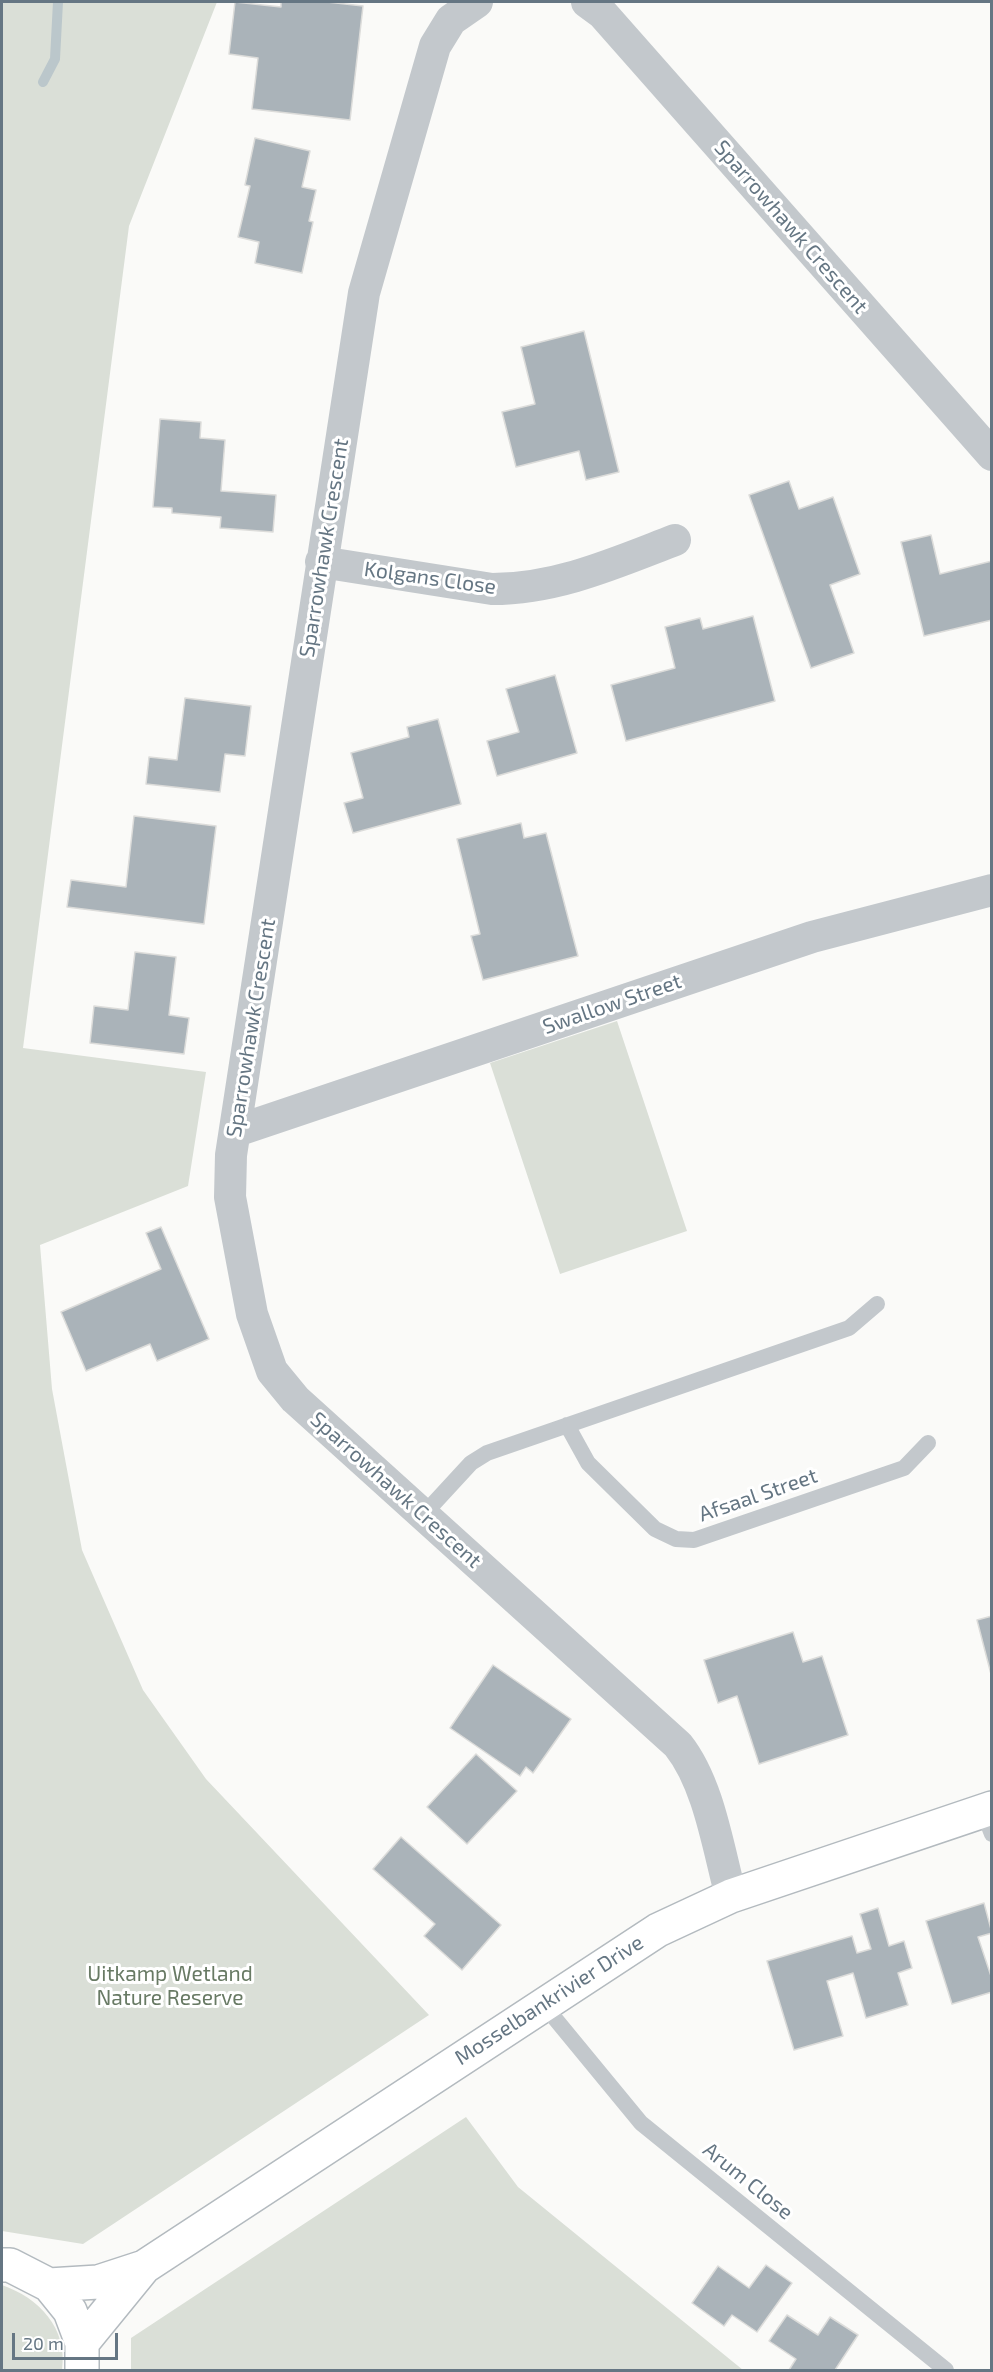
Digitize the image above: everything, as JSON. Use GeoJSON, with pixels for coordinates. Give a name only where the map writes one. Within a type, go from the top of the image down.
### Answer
{"type":"FeatureCollection","features":[{"type":"Feature","properties":{"kind":"street","name":"Sparrowhawk Crescent"},"geometry":{"type":"LineString","coordinates":[[477,2],[451,20],[435,46],[364,293],[231,1155],[230,1197],[252,1314],[272,1371],[296,1400],[678,1745],[689,1758],[702,1787],[731,1896]]}},
{"type":"Feature","properties":{"kind":"street","name":"Sparrowhawk Crescent"},"geometry":{"type":"LineString","coordinates":[[587,2],[602,13],[992,455]]}},
{"type":"Feature","properties":{"kind":"street","name":"Kolgans Close"},"geometry":{"type":"LineString","coordinates":[[321,562],[492,589],[512,589],[568,579],[675,540]]}},
{"type":"Feature","properties":{"kind":"street","name":"Swallow Street"},"geometry":{"type":"LineString","coordinates":[[236,1131],[812,937],[992,890]]}},
{"type":"Feature","properties":{"kind":"street","name":"Mosselbankrivier Drive"},"geometry":{"type":"LineString","coordinates":[[49,2285],[98,2282],[144,2267],[658,1930],[731,1896],[989,1818]]}},
{"type":"Feature","properties":{"kind":"street","name":"Mosselbankrivier Drive"},"geometry":{"type":"LineString","coordinates":[[2,2265],[10,2265],[49,2285],[70,2311],[82,2356]]}},
{"type":"Feature","properties":{"kind":"street","name":"Mosselbankrivier Drive"},"geometry":{"type":"LineString","coordinates":[[82,2356],[144,2267]]}},
{"type":"Feature","properties":{"kind":"lane"},"geometry":{"type":"LineString","coordinates":[[424,1514],[471,1463],[487,1453],[849,1328],[877,1304]]}},
{"type":"Feature","properties":{"kind":"lane","name":"Afsaal Street"},"geometry":{"type":"LineString","coordinates":[[567,1425],[588,1463],[656,1529],[676,1539],[694,1540],[904,1468],[928,1443]]}},
{"type":"Feature","properties":{"kind":"lane","name":"Arum Close"},"geometry":{"type":"LineString","coordinates":[[543,2004],[641,2123],[946,2370]]}},
{"type":"Feature","properties":{"kind":"green space","name":"Uitkamp Wetland Nature Reserve"},"geometry":{"type":"Polygon","coordinates":[[[2,2],[217,2],[129,226],[23,1048],[206,1072],[188,1186],[40,1245],[52,1389],[82,1550],[143,1690],[206,1779],[429,2015],[83,2244],[2,2231],[2,2]]]}},
{"type":"Feature","properties":{"kind":"green space"},"geometry":{"type":"Polygon","coordinates":[[[617,1021],[687,1231],[560,1274],[490,1063],[617,1021]]]}},
{"type":"Feature","properties":{"kind":"green space"},"geometry":{"type":"Polygon","coordinates":[[[466,2117],[518,2187],[743,2370],[131,2370],[131,2338],[466,2117]]]}},
{"type":"Feature","properties":{"kind":"green space"},"geometry":{"type":"Polygon","coordinates":[[[2,2285],[28,2298],[48,2317],[60,2341],[63,2355],[62,2370],[2,2370],[2,2285]]]}},
{"type":"Feature","properties":{"kind":"building"},"geometry":{"type":"Polygon","coordinates":[[[235,2],[281,7],[281,2],[327,2],[363,6],[350,120],[252,109],[258,58],[229,54],[235,2]]]}},
{"type":"Feature","properties":{"kind":"building"},"geometry":{"type":"Polygon","coordinates":[[[255,138],[310,151],[302,187],[316,190],[309,221],[313,222],[302,273],[255,263],[259,242],[238,237],[250,186],[245,185],[255,138]]]}},
{"type":"Feature","properties":{"kind":"building"},"geometry":{"type":"Polygon","coordinates":[[[584,331],[619,472],[586,480],[579,451],[516,467],[502,412],[535,404],[521,347],[584,331]]]}},
{"type":"Feature","properties":{"kind":"building"},"geometry":{"type":"Polygon","coordinates":[[[160,419],[201,422],[200,438],[225,440],[221,491],[276,495],[273,532],[220,528],[221,517],[172,513],[172,508],[153,507],[160,419]]]}},
{"type":"Feature","properties":{"kind":"building"},"geometry":{"type":"Polygon","coordinates":[[[789,481],[799,509],[833,497],[860,574],[830,585],[854,653],[811,668],[749,495],[789,481]]]}},
{"type":"Feature","properties":{"kind":"building"},"geometry":{"type":"Polygon","coordinates":[[[931,535],[940,574],[992,561],[992,620],[924,636],[901,542],[931,535]]]}},
{"type":"Feature","properties":{"kind":"building"},"geometry":{"type":"Polygon","coordinates":[[[753,616],[775,701],[626,741],[611,685],[675,668],[665,627],[700,618],[703,629],[753,616]]]}},
{"type":"Feature","properties":{"kind":"building"},"geometry":{"type":"Polygon","coordinates":[[[555,675],[577,753],[497,776],[487,741],[519,732],[506,689],[555,675]]]}},
{"type":"Feature","properties":{"kind":"building"},"geometry":{"type":"Polygon","coordinates":[[[185,698],[251,706],[245,756],[225,754],[220,792],[146,784],[149,757],[177,760],[185,698]]]}},
{"type":"Feature","properties":{"kind":"building"},"geometry":{"type":"Polygon","coordinates":[[[438,719],[461,804],[353,833],[344,803],[363,798],[351,753],[409,737],[407,727],[438,719]]]}},
{"type":"Feature","properties":{"kind":"building"},"geometry":{"type":"Polygon","coordinates":[[[134,816],[216,826],[204,924],[67,907],[71,880],[126,887],[134,816]]]}},
{"type":"Feature","properties":{"kind":"building"},"geometry":{"type":"Polygon","coordinates":[[[521,823],[524,838],[546,833],[578,956],[483,980],[471,936],[480,934],[457,839],[521,823]]]}},
{"type":"Feature","properties":{"kind":"building"},"geometry":{"type":"Polygon","coordinates":[[[135,952],[176,957],[169,1015],[189,1018],[184,1054],[90,1043],[94,1006],[128,1010],[135,952]]]}},
{"type":"Feature","properties":{"kind":"building"},"geometry":{"type":"Polygon","coordinates":[[[161,1227],[209,1339],[157,1361],[150,1344],[86,1371],[61,1312],[161,1269],[146,1233],[161,1227]]]}},
{"type":"Feature","properties":{"kind":"building"},"geometry":{"type":"Polygon","coordinates":[[[992,1616],[992,1678],[977,1620],[992,1616]]]}},
{"type":"Feature","properties":{"kind":"building"},"geometry":{"type":"Polygon","coordinates":[[[793,1632],[803,1662],[822,1656],[848,1735],[759,1764],[737,1696],[718,1703],[704,1660],[793,1632]]]}},
{"type":"Feature","properties":{"kind":"building"},"geometry":{"type":"Polygon","coordinates":[[[493,1665],[571,1719],[533,1773],[526,1767],[520,1776],[450,1728],[493,1665]]]}},
{"type":"Feature","properties":{"kind":"building"},"geometry":{"type":"Polygon","coordinates":[[[476,1754],[517,1791],[467,1844],[427,1807],[476,1754]]]}},
{"type":"Feature","properties":{"kind":"building"},"geometry":{"type":"Polygon","coordinates":[[[401,1837],[501,1925],[462,1970],[424,1936],[435,1924],[373,1869],[401,1837]]]}},
{"type":"Feature","properties":{"kind":"building"},"geometry":{"type":"Polygon","coordinates":[[[984,1903],[992,1933],[978,1937],[992,1979],[992,1992],[952,2004],[926,1921],[984,1903]]]}},
{"type":"Feature","properties":{"kind":"building"},"geometry":{"type":"Polygon","coordinates":[[[878,1908],[889,1946],[904,1941],[912,1968],[898,1973],[908,2005],[866,2018],[853,1973],[827,1981],[843,2036],[794,2050],[767,1961],[852,1936],[857,1953],[871,1949],[860,1914],[878,1908]]]}},
{"type":"Feature","properties":{"kind":"building"},"geometry":{"type":"Polygon","coordinates":[[[766,2265],[792,2283],[757,2332],[732,2315],[724,2326],[692,2303],[718,2266],[749,2288],[766,2265]]]}},
{"type":"Feature","properties":{"kind":"building"},"geometry":{"type":"Polygon","coordinates":[[[787,2315],[818,2335],[830,2317],[858,2335],[835,2370],[789,2370],[796,2359],[769,2341],[787,2315]]]}},
{"type":"Feature","properties":{"kind":"waterway"},"geometry":{"type":"LineString","coordinates":[[43,82],[55,59],[58,2]]}}]}
